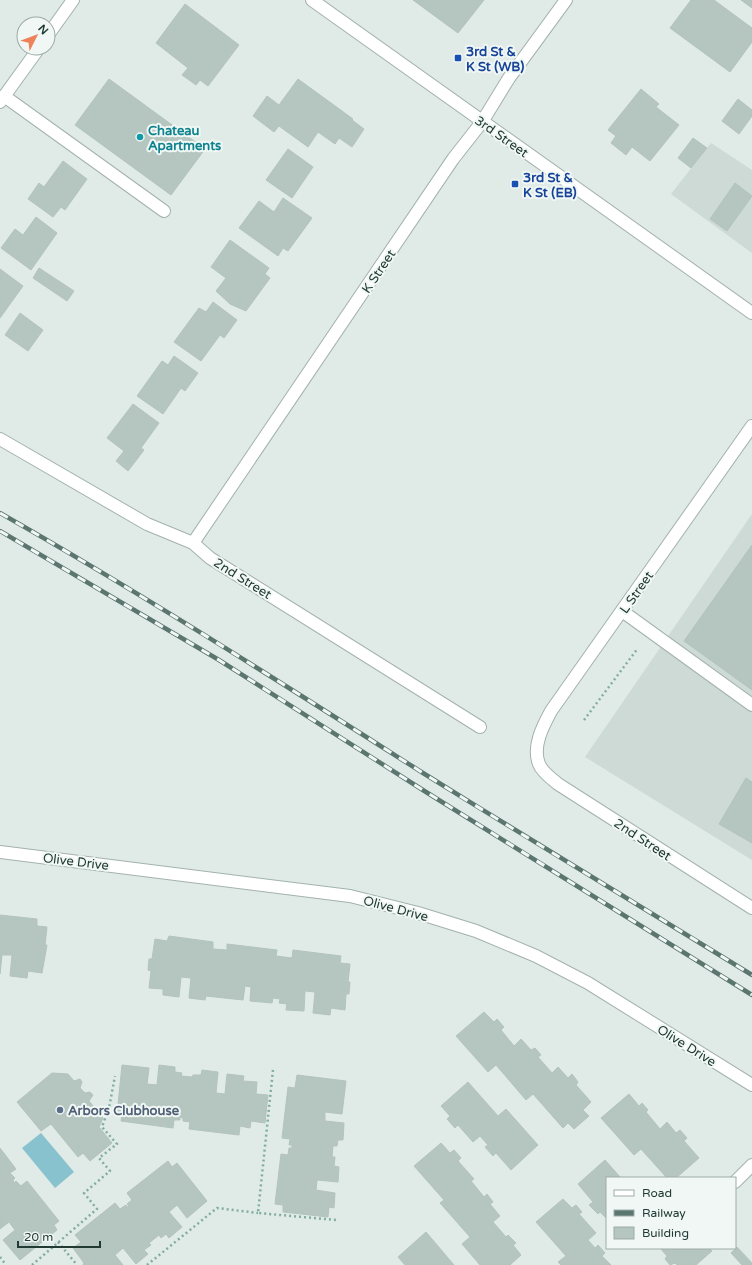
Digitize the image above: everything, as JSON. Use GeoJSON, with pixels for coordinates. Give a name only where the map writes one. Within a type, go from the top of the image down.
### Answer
{"type":"FeatureCollection","features":[{"type":"Feature","properties":{"kind":"street"},"geometry":{"type":"LineString","coordinates":[[56,24],[73,0]]}},
{"type":"Feature","properties":{"kind":"street","name":"3rd Street"},"geometry":{"type":"LineString","coordinates":[[312,0],[752,313]]}},
{"type":"Feature","properties":{"kind":"street","name":"K Street"},"geometry":{"type":"LineString","coordinates":[[193,543],[453,159],[482,122],[510,78],[566,0]]}},
{"type":"Feature","properties":{"kind":"street"},"geometry":{"type":"LineString","coordinates":[[33,56],[2,99],[164,211]]}},
{"type":"Feature","properties":{"kind":"street","name":"L Street"},"geometry":{"type":"LineString","coordinates":[[539,765],[538,745],[544,725],[551,711],[752,426]]}},
{"type":"Feature","properties":{"kind":"street","name":"2nd Street"},"geometry":{"type":"LineString","coordinates":[[0,439],[147,524],[193,543],[210,558],[480,727]]}},
{"type":"Feature","properties":{"kind":"street"},"geometry":{"type":"LineString","coordinates":[[622,611],[752,705]]}},
{"type":"Feature","properties":{"kind":"street","name":"2nd Street"},"geometry":{"type":"LineString","coordinates":[[539,765],[558,784],[752,908]]}},
{"type":"Feature","properties":{"kind":"street","name":"Olive Drive"},"geometry":{"type":"LineString","coordinates":[[0,852],[350,896],[418,913],[476,931],[536,956],[588,983],[752,1086]]}},
{"type":"Feature","properties":{"kind":"street"},"geometry":{"type":"LineString","coordinates":[[736,1181],[752,1165]]}},
{"type":"Feature","properties":{"kind":"path"},"geometry":{"type":"LineString","coordinates":[[584,720],[641,644],[648,630]]}},
{"type":"Feature","properties":{"kind":"path"},"geometry":{"type":"LineString","coordinates":[[258,1213],[273,1070]]}},
{"type":"Feature","properties":{"kind":"path"},"geometry":{"type":"LineString","coordinates":[[32,1265],[97,1209],[84,1193],[110,1171],[99,1158],[117,1144],[102,1127],[109,1108],[114,1076]]}},
{"type":"Feature","properties":{"kind":"path"},"geometry":{"type":"LineString","coordinates":[[147,1265],[217,1208],[336,1220]]}},
{"type":"Feature","properties":{"kind":"path"},"geometry":{"type":"LineString","coordinates":[[58,1242],[77,1265]]}},
{"type":"Feature","properties":{"kind":"path"},"geometry":{"type":"LineString","coordinates":[[0,1257],[6,1265]]}},
{"type":"Feature","properties":{"kind":"shaded area"},"geometry":{"type":"Polygon","coordinates":[[[711,143],[752,170],[752,253],[671,194],[711,143]]]}},
{"type":"Feature","properties":{"kind":"shaded area"},"geometry":{"type":"Polygon","coordinates":[[[752,514],[752,860],[585,757],[752,514]]]}},
{"type":"Feature","properties":{"kind":"water"},"geometry":{"type":"Polygon","coordinates":[[[41,1133],[74,1172],[55,1188],[22,1148],[41,1133]]]}},
{"type":"Feature","properties":{"kind":"building"},"geometry":{"type":"Polygon","coordinates":[[[413,0],[484,0],[458,33],[413,0]]]}},
{"type":"Feature","properties":{"kind":"building"},"geometry":{"type":"Polygon","coordinates":[[[691,0],[714,0],[752,28],[752,42],[730,72],[670,28],[691,0]]]}},
{"type":"Feature","properties":{"kind":"building"},"geometry":{"type":"Polygon","coordinates":[[[741,0],[752,0],[752,8],[741,0]]]}},
{"type":"Feature","properties":{"kind":"building"},"geometry":{"type":"Polygon","coordinates":[[[185,4],[239,45],[208,86],[200,80],[196,85],[182,75],[188,68],[156,43],[185,4]]]}},
{"type":"Feature","properties":{"kind":"building","name":"Chateau Apartments"},"geometry":{"type":"Polygon","coordinates":[[[109,79],[205,149],[171,195],[75,125],[109,79]]]}},
{"type":"Feature","properties":{"kind":"building"},"geometry":{"type":"Polygon","coordinates":[[[298,79],[353,119],[352,120],[364,129],[352,147],[339,138],[335,144],[318,132],[308,147],[279,126],[274,132],[253,116],[267,96],[279,105],[298,79]]]}},
{"type":"Feature","properties":{"kind":"building"},"geometry":{"type":"Polygon","coordinates":[[[641,89],[659,104],[656,107],[679,125],[650,161],[632,147],[626,155],[611,143],[616,136],[608,130],[641,89]]]}},
{"type":"Feature","properties":{"kind":"building"},"geometry":{"type":"Polygon","coordinates":[[[738,99],[752,110],[752,116],[739,134],[722,121],[738,99]]]}},
{"type":"Feature","properties":{"kind":"building"},"geometry":{"type":"Polygon","coordinates":[[[693,138],[707,148],[691,168],[678,158],[693,138]]]}},
{"type":"Feature","properties":{"kind":"building"},"geometry":{"type":"Polygon","coordinates":[[[288,149],[313,167],[292,198],[266,180],[288,149]]]}},
{"type":"Feature","properties":{"kind":"building"},"geometry":{"type":"Polygon","coordinates":[[[63,161],[87,179],[65,210],[61,207],[53,217],[28,199],[39,183],[44,187],[63,161]]]}},
{"type":"Feature","properties":{"kind":"building"},"geometry":{"type":"Polygon","coordinates":[[[735,183],[752,196],[727,231],[710,219],[735,183]]]}},
{"type":"Feature","properties":{"kind":"building"},"geometry":{"type":"Polygon","coordinates":[[[283,198],[312,218],[288,251],[283,248],[278,256],[239,228],[259,201],[274,212],[283,198]]]}},
{"type":"Feature","properties":{"kind":"building"},"geometry":{"type":"Polygon","coordinates":[[[36,217],[57,233],[31,270],[1,248],[15,229],[23,235],[36,217]]]}},
{"type":"Feature","properties":{"kind":"building"},"geometry":{"type":"Polygon","coordinates":[[[230,240],[269,268],[265,274],[270,278],[246,311],[230,304],[216,291],[226,278],[211,267],[230,240]]]}},
{"type":"Feature","properties":{"kind":"building"},"geometry":{"type":"Polygon","coordinates":[[[39,268],[74,291],[67,301],[33,278],[39,268]]]}},
{"type":"Feature","properties":{"kind":"building"},"geometry":{"type":"Polygon","coordinates":[[[0,269],[23,286],[0,318],[0,269]]]}},
{"type":"Feature","properties":{"kind":"building"},"geometry":{"type":"Polygon","coordinates":[[[213,302],[237,320],[224,338],[220,335],[201,361],[174,342],[199,308],[206,312],[213,302]]]}},
{"type":"Feature","properties":{"kind":"building"},"geometry":{"type":"Polygon","coordinates":[[[20,313],[43,330],[28,351],[5,335],[20,313]]]}},
{"type":"Feature","properties":{"kind":"building"},"geometry":{"type":"Polygon","coordinates":[[[174,356],[198,373],[185,391],[181,388],[163,414],[137,396],[162,361],[168,365],[174,356]]]}},
{"type":"Feature","properties":{"kind":"building"},"geometry":{"type":"Polygon","coordinates":[[[133,404],[159,423],[141,448],[144,450],[128,471],[116,461],[124,451],[107,438],[133,404]]]}},
{"type":"Feature","properties":{"kind":"building"},"geometry":{"type":"Polygon","coordinates":[[[752,545],[752,690],[684,641],[752,545]]]}},
{"type":"Feature","properties":{"kind":"building"},"geometry":{"type":"Polygon","coordinates":[[[746,778],[752,782],[752,843],[719,824],[746,778]]]}},
{"type":"Feature","properties":{"kind":"building"},"geometry":{"type":"Polygon","coordinates":[[[0,915],[37,919],[37,926],[47,927],[45,945],[47,945],[42,973],[28,971],[27,978],[10,976],[12,955],[2,955],[0,974],[0,915]]]}},
{"type":"Feature","properties":{"kind":"building"},"geometry":{"type":"Polygon","coordinates":[[[169,936],[213,942],[213,949],[227,950],[227,944],[277,950],[276,956],[292,958],[293,950],[341,956],[340,963],[350,964],[348,982],[350,982],[349,994],[346,994],[345,1010],[331,1008],[330,1015],[313,1013],[315,992],[305,991],[304,1011],[286,1010],[287,1004],[279,1003],[280,999],[273,998],[272,1003],[250,1001],[251,987],[245,986],[243,1000],[206,996],[205,1000],[189,998],[191,978],[181,977],[179,997],[163,995],[163,989],[149,988],[151,971],[148,970],[149,959],[152,959],[155,939],[167,941],[169,936]]]}},
{"type":"Feature","properties":{"kind":"building"},"geometry":{"type":"Polygon","coordinates":[[[484,1012],[494,1022],[497,1019],[504,1027],[501,1030],[514,1046],[521,1039],[531,1050],[535,1048],[541,1055],[538,1057],[552,1073],[558,1067],[568,1078],[572,1074],[578,1082],[576,1085],[591,1102],[583,1110],[589,1116],[574,1129],[568,1123],[563,1128],[533,1094],[526,1100],[496,1065],[488,1072],[456,1036],[484,1012]]]}},
{"type":"Feature","properties":{"kind":"building"},"geometry":{"type":"Polygon","coordinates":[[[122,1065],[149,1068],[147,1084],[157,1085],[159,1065],[175,1067],[175,1072],[182,1073],[181,1076],[192,1077],[193,1075],[201,1075],[202,1070],[218,1072],[216,1093],[225,1094],[227,1074],[244,1076],[243,1081],[257,1082],[256,1094],[268,1095],[265,1123],[251,1121],[250,1128],[240,1126],[239,1135],[189,1129],[190,1122],[183,1121],[183,1118],[180,1117],[180,1120],[174,1120],[173,1128],[121,1121],[122,1114],[117,1114],[122,1065]]]}},
{"type":"Feature","properties":{"kind":"building","name":"Arbors Clubhouse"},"geometry":{"type":"Polygon","coordinates":[[[52,1073],[68,1074],[74,1081],[80,1079],[82,1082],[80,1088],[85,1093],[90,1092],[93,1095],[89,1101],[103,1118],[99,1127],[112,1143],[90,1161],[83,1153],[78,1157],[51,1124],[41,1131],[17,1102],[52,1073]]]}},
{"type":"Feature","properties":{"kind":"building"},"geometry":{"type":"Polygon","coordinates":[[[297,1075],[346,1081],[342,1114],[325,1112],[325,1121],[344,1123],[343,1140],[338,1140],[337,1146],[333,1146],[332,1157],[335,1157],[334,1166],[339,1167],[338,1182],[317,1180],[316,1190],[335,1193],[334,1208],[329,1207],[328,1217],[283,1212],[283,1205],[275,1204],[281,1154],[288,1155],[289,1148],[292,1148],[292,1145],[289,1145],[290,1139],[282,1138],[288,1087],[295,1088],[297,1075]]]}},
{"type":"Feature","properties":{"kind":"building"},"geometry":{"type":"Polygon","coordinates":[[[468,1082],[498,1116],[506,1109],[538,1145],[511,1170],[496,1153],[493,1156],[485,1147],[488,1145],[480,1136],[473,1142],[458,1125],[455,1128],[447,1119],[450,1116],[441,1106],[468,1082]]]}},
{"type":"Feature","properties":{"kind":"building"},"geometry":{"type":"Polygon","coordinates":[[[629,1094],[639,1106],[642,1103],[648,1110],[646,1112],[660,1129],[667,1122],[676,1133],[680,1130],[687,1138],[684,1141],[699,1158],[677,1177],[666,1177],[641,1149],[634,1155],[601,1118],[629,1094]]]}},
{"type":"Feature","properties":{"kind":"building"},"geometry":{"type":"Polygon","coordinates":[[[441,1143],[450,1153],[454,1150],[461,1158],[458,1161],[474,1179],[471,1181],[484,1197],[487,1194],[493,1202],[490,1204],[500,1216],[493,1222],[506,1237],[508,1235],[516,1243],[513,1245],[521,1255],[510,1265],[480,1265],[462,1244],[470,1237],[440,1203],[444,1200],[414,1166],[441,1143]]]}},
{"type":"Feature","properties":{"kind":"building"},"geometry":{"type":"Polygon","coordinates":[[[0,1148],[16,1169],[10,1173],[15,1178],[13,1180],[14,1183],[16,1181],[21,1186],[27,1181],[59,1221],[54,1225],[57,1230],[20,1260],[3,1240],[15,1230],[9,1222],[0,1229],[0,1148]]]}},
{"type":"Feature","properties":{"kind":"building"},"geometry":{"type":"Polygon","coordinates":[[[605,1160],[620,1177],[606,1177],[606,1218],[600,1212],[598,1214],[589,1205],[593,1202],[578,1184],[605,1160]]]}},
{"type":"Feature","properties":{"kind":"building"},"geometry":{"type":"Polygon","coordinates":[[[168,1161],[172,1167],[177,1163],[207,1201],[187,1218],[177,1205],[169,1212],[182,1227],[169,1238],[166,1234],[161,1238],[159,1235],[149,1243],[151,1245],[144,1250],[148,1254],[136,1264],[123,1248],[115,1255],[123,1265],[83,1265],[84,1263],[73,1248],[81,1242],[75,1235],[115,1203],[120,1209],[126,1205],[127,1207],[129,1206],[127,1204],[132,1200],[127,1193],[168,1161]]]}},
{"type":"Feature","properties":{"kind":"building"},"geometry":{"type":"Polygon","coordinates":[[[563,1199],[572,1208],[576,1205],[582,1212],[579,1214],[596,1233],[588,1240],[595,1248],[598,1245],[605,1253],[602,1256],[611,1265],[561,1265],[558,1262],[566,1256],[536,1222],[563,1199]]]}},
{"type":"Feature","properties":{"kind":"building"},"geometry":{"type":"Polygon","coordinates":[[[426,1232],[454,1265],[405,1265],[398,1257],[426,1232]]]}},
{"type":"Feature","properties":{"kind":"building"},"geometry":{"type":"Polygon","coordinates":[[[737,1247],[752,1263],[752,1265],[742,1265],[731,1253],[737,1247]]]}},
{"type":"Feature","properties":{"kind":"building"},"geometry":{"type":"Polygon","coordinates":[[[661,1249],[710,1249],[712,1251],[696,1265],[677,1265],[675,1263],[670,1265],[665,1259],[667,1256],[661,1249]]]}},
{"type":"Feature","properties":{"kind":"railway"},"geometry":{"type":"LineString","coordinates":[[0,513],[54,544],[266,673],[423,773],[752,975]]}},
{"type":"Feature","properties":{"kind":"railway"},"geometry":{"type":"LineString","coordinates":[[0,531],[219,660],[426,792],[752,995]]}},
{"type":"Feature","properties":{"kind":"place","name":"3rd St & K St (WB)"},"geometry":{"type":"Point","coordinates":[458,58]}},
{"type":"Feature","properties":{"kind":"place","name":"Chateau Apartments"},"geometry":{"type":"Point","coordinates":[140,137]}},
{"type":"Feature","properties":{"kind":"place","name":"3rd St & K St (EB)"},"geometry":{"type":"Point","coordinates":[515,184]}},
{"type":"Feature","properties":{"kind":"place","name":"Arbors Clubhouse"},"geometry":{"type":"Point","coordinates":[60,1110]}}]}
